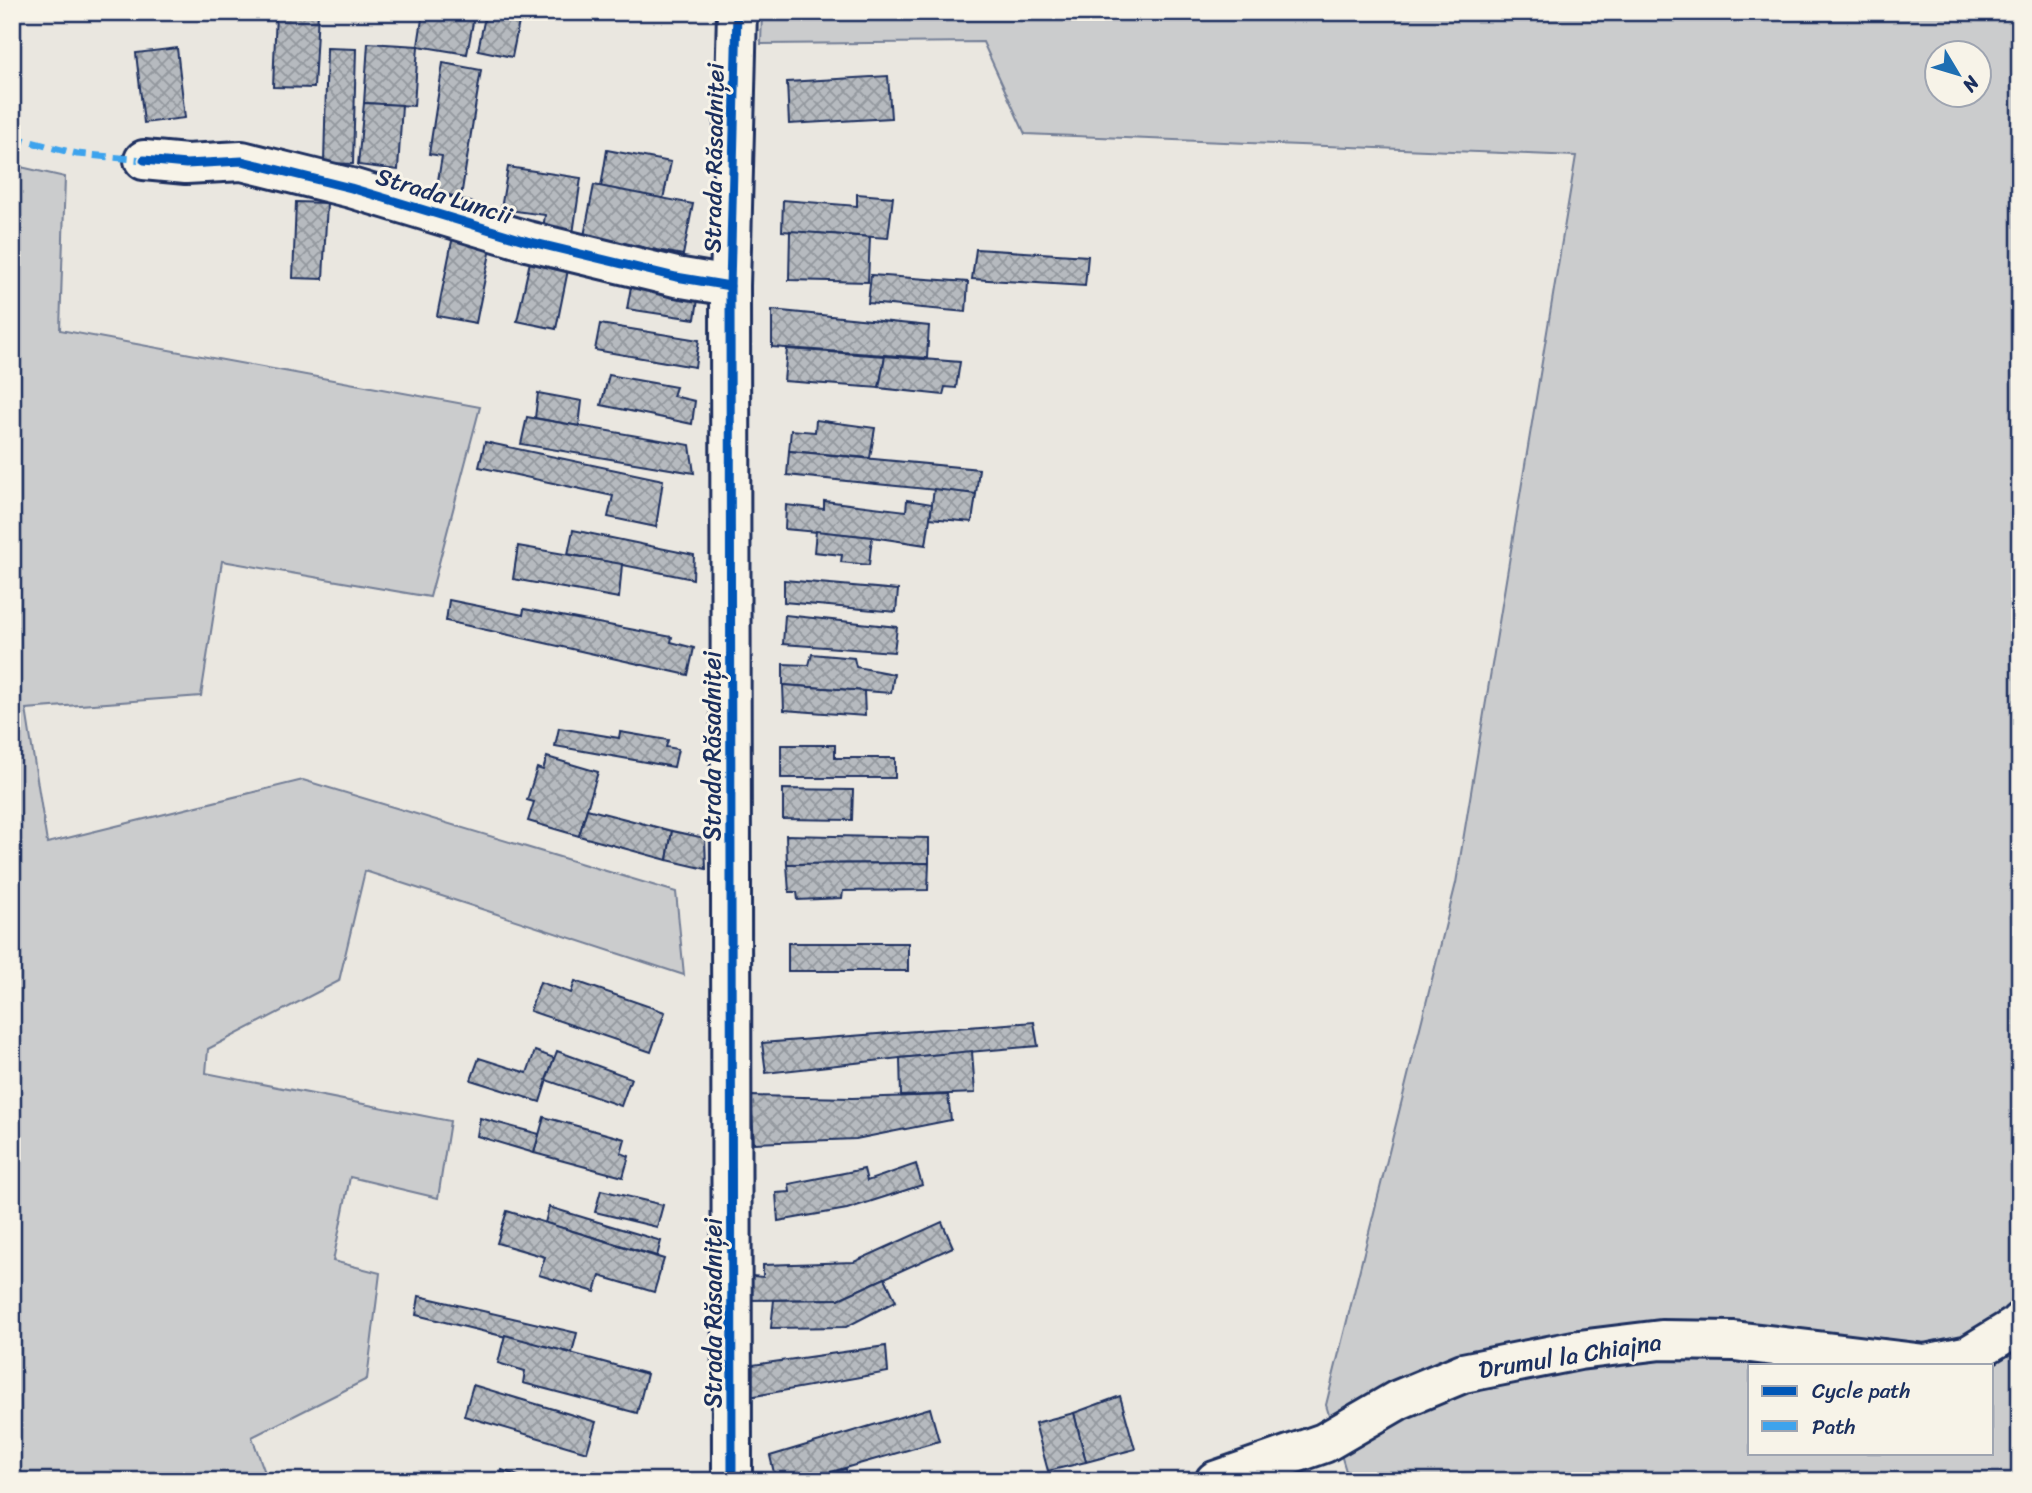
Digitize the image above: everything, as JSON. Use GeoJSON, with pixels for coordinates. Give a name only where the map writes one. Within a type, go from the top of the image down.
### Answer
{"type":"FeatureCollection","features":[{"type":"Feature","properties":{"kind":"street","name":"Strada Răsadniței"},"geometry":{"type":"LineString","coordinates":[[732,1481],[730,286],[737,12]]}},
{"type":"Feature","properties":{"kind":"street","name":"Strada Luncii"},"geometry":{"type":"LineString","coordinates":[[144,160],[186,164],[242,161],[351,188],[527,242],[730,286]]}},
{"type":"Feature","properties":{"kind":"street","name":"Drumul la Chiajna"},"geometry":{"type":"LineString","coordinates":[[1215,1481],[1324,1443],[1398,1400],[1463,1373],[1578,1350],[1661,1340],[1734,1340],[1925,1364],[1969,1354],[2020,1322]]}},
{"type":"Feature","properties":{"kind":"shaded area"},"geometry":{"type":"Polygon","coordinates":[[[762,12],[2020,12],[2020,1481],[1349,1481],[1326,1405],[1456,883],[1576,156],[1025,134],[983,42],[761,44],[762,12]]]}},
{"type":"Feature","properties":{"kind":"shaded area"},"geometry":{"type":"Polygon","coordinates":[[[12,165],[65,177],[60,330],[480,407],[430,597],[222,561],[201,696],[26,709],[47,843],[303,780],[676,892],[684,975],[365,871],[339,981],[208,1049],[206,1073],[450,1121],[438,1198],[350,1177],[333,1261],[380,1273],[367,1379],[252,1437],[268,1481],[12,1481],[12,165]]]}},
{"type":"Feature","properties":{"kind":"building"},"geometry":{"type":"Polygon","coordinates":[[[276,12],[318,12],[314,88],[273,87],[276,12]]]}},
{"type":"Feature","properties":{"kind":"building"},"geometry":{"type":"Polygon","coordinates":[[[423,12],[475,12],[467,54],[418,46],[423,12]]]}},
{"type":"Feature","properties":{"kind":"building"},"geometry":{"type":"Polygon","coordinates":[[[486,12],[521,12],[512,57],[478,50],[486,12]]]}},
{"type":"Feature","properties":{"kind":"building"},"geometry":{"type":"Polygon","coordinates":[[[368,43],[418,46],[414,106],[364,103],[368,43]]]}},
{"type":"Feature","properties":{"kind":"building"},"geometry":{"type":"Polygon","coordinates":[[[177,48],[185,118],[144,123],[136,53],[177,48]]]}},
{"type":"Feature","properties":{"kind":"building"},"geometry":{"type":"Polygon","coordinates":[[[327,48],[356,49],[353,164],[324,163],[327,48]]]}},
{"type":"Feature","properties":{"kind":"building"},"geometry":{"type":"Polygon","coordinates":[[[443,63],[481,70],[461,197],[436,193],[442,156],[429,154],[443,63]]]}},
{"type":"Feature","properties":{"kind":"building"},"geometry":{"type":"Polygon","coordinates":[[[888,76],[891,118],[789,124],[787,82],[888,76]]]}},
{"type":"Feature","properties":{"kind":"building"},"geometry":{"type":"Polygon","coordinates":[[[364,103],[402,105],[398,170],[358,165],[364,103]]]}},
{"type":"Feature","properties":{"kind":"building"},"geometry":{"type":"Polygon","coordinates":[[[607,150],[671,162],[663,199],[601,187],[607,150]]]}},
{"type":"Feature","properties":{"kind":"building"},"geometry":{"type":"Polygon","coordinates":[[[508,167],[581,178],[573,234],[543,229],[545,215],[501,209],[508,167]]]}},
{"type":"Feature","properties":{"kind":"building"},"geometry":{"type":"Polygon","coordinates":[[[594,185],[693,204],[683,255],[584,236],[594,185]]]}},
{"type":"Feature","properties":{"kind":"building"},"geometry":{"type":"Polygon","coordinates":[[[857,194],[893,197],[888,238],[782,231],[783,200],[857,206],[857,194]]]}},
{"type":"Feature","properties":{"kind":"building"},"geometry":{"type":"Polygon","coordinates":[[[296,202],[327,203],[323,279],[293,278],[296,202]]]}},
{"type":"Feature","properties":{"kind":"building"},"geometry":{"type":"Polygon","coordinates":[[[790,231],[870,237],[868,282],[789,280],[790,231]]]}},
{"type":"Feature","properties":{"kind":"building"},"geometry":{"type":"Polygon","coordinates":[[[453,236],[492,243],[476,323],[437,316],[453,236]]]}},
{"type":"Feature","properties":{"kind":"building"},"geometry":{"type":"Polygon","coordinates":[[[976,249],[1088,256],[1085,286],[972,279],[976,249]]]}},
{"type":"Feature","properties":{"kind":"building"},"geometry":{"type":"Polygon","coordinates":[[[531,257],[569,265],[556,329],[517,321],[531,257]]]}},
{"type":"Feature","properties":{"kind":"building"},"geometry":{"type":"Polygon","coordinates":[[[871,275],[968,282],[966,312],[868,303],[871,275]]]}},
{"type":"Feature","properties":{"kind":"building"},"geometry":{"type":"Polygon","coordinates":[[[632,281],[699,293],[695,319],[627,309],[632,281]]]}},
{"type":"Feature","properties":{"kind":"building"},"geometry":{"type":"Polygon","coordinates":[[[772,310],[929,326],[927,358],[772,347],[772,310]]]}},
{"type":"Feature","properties":{"kind":"building"},"geometry":{"type":"Polygon","coordinates":[[[600,324],[699,340],[695,367],[595,350],[600,324]]]}},
{"type":"Feature","properties":{"kind":"building"},"geometry":{"type":"Polygon","coordinates":[[[787,349],[885,356],[879,388],[784,381],[787,349]]]}},
{"type":"Feature","properties":{"kind":"building"},"geometry":{"type":"Polygon","coordinates":[[[885,356],[960,362],[956,388],[945,387],[943,395],[879,388],[885,356]]]}},
{"type":"Feature","properties":{"kind":"building"},"geometry":{"type":"Polygon","coordinates":[[[609,375],[676,387],[673,396],[695,401],[692,424],[601,405],[609,375]]]}},
{"type":"Feature","properties":{"kind":"building"},"geometry":{"type":"Polygon","coordinates":[[[538,393],[582,401],[579,426],[535,418],[538,393]]]}},
{"type":"Feature","properties":{"kind":"building"},"geometry":{"type":"Polygon","coordinates":[[[527,417],[690,445],[694,473],[521,444],[527,417]]]}},
{"type":"Feature","properties":{"kind":"building"},"geometry":{"type":"Polygon","coordinates":[[[816,420],[875,428],[870,458],[789,451],[791,430],[815,432],[816,420]]]}},
{"type":"Feature","properties":{"kind":"building"},"geometry":{"type":"Polygon","coordinates":[[[485,442],[663,480],[656,527],[608,517],[613,496],[479,467],[485,442]]]}},
{"type":"Feature","properties":{"kind":"building"},"geometry":{"type":"Polygon","coordinates":[[[789,451],[979,469],[976,494],[787,475],[789,451]]]}},
{"type":"Feature","properties":{"kind":"building"},"geometry":{"type":"Polygon","coordinates":[[[934,489],[976,494],[972,522],[930,518],[934,489]]]}},
{"type":"Feature","properties":{"kind":"building"},"geometry":{"type":"Polygon","coordinates":[[[907,500],[932,504],[926,545],[785,529],[786,505],[824,509],[824,501],[906,511],[907,500]]]}},
{"type":"Feature","properties":{"kind":"building"},"geometry":{"type":"Polygon","coordinates":[[[573,530],[694,555],[693,579],[568,554],[573,530]]]}},
{"type":"Feature","properties":{"kind":"building"},"geometry":{"type":"Polygon","coordinates":[[[816,531],[872,537],[869,565],[841,562],[842,555],[814,552],[816,531]]]}},
{"type":"Feature","properties":{"kind":"building"},"geometry":{"type":"Polygon","coordinates":[[[518,546],[622,564],[619,598],[513,579],[518,546]]]}},
{"type":"Feature","properties":{"kind":"building"},"geometry":{"type":"Polygon","coordinates":[[[784,580],[898,590],[896,612],[784,602],[784,580]]]}},
{"type":"Feature","properties":{"kind":"building"},"geometry":{"type":"Polygon","coordinates":[[[449,600],[523,615],[524,609],[672,637],[671,642],[694,648],[688,675],[446,621],[449,600]]]}},
{"type":"Feature","properties":{"kind":"building"},"geometry":{"type":"Polygon","coordinates":[[[785,615],[897,627],[894,652],[783,644],[785,615]]]}},
{"type":"Feature","properties":{"kind":"building"},"geometry":{"type":"Polygon","coordinates":[[[812,654],[854,658],[856,667],[894,674],[891,693],[783,685],[783,664],[809,665],[812,654]]]}},
{"type":"Feature","properties":{"kind":"building"},"geometry":{"type":"Polygon","coordinates":[[[783,685],[864,691],[865,716],[784,710],[783,685]]]}},
{"type":"Feature","properties":{"kind":"building"},"geometry":{"type":"Polygon","coordinates":[[[559,728],[619,738],[620,732],[668,740],[666,747],[678,749],[674,767],[555,746],[559,728]]]}},
{"type":"Feature","properties":{"kind":"building"},"geometry":{"type":"Polygon","coordinates":[[[781,745],[835,745],[835,758],[895,758],[895,778],[781,778],[781,745]]]}},
{"type":"Feature","properties":{"kind":"building"},"geometry":{"type":"Polygon","coordinates":[[[547,757],[598,772],[579,836],[528,821],[534,802],[527,800],[537,768],[543,770],[547,757]]]}},
{"type":"Feature","properties":{"kind":"building"},"geometry":{"type":"Polygon","coordinates":[[[783,789],[853,790],[852,820],[783,819],[783,789]]]}},
{"type":"Feature","properties":{"kind":"building"},"geometry":{"type":"Polygon","coordinates":[[[587,809],[672,831],[667,860],[579,836],[587,809]]]}},
{"type":"Feature","properties":{"kind":"building"},"geometry":{"type":"Polygon","coordinates":[[[672,831],[705,838],[706,869],[667,860],[672,831]]]}},
{"type":"Feature","properties":{"kind":"building"},"geometry":{"type":"Polygon","coordinates":[[[786,835],[929,838],[929,863],[787,864],[786,835]]]}},
{"type":"Feature","properties":{"kind":"building"},"geometry":{"type":"Polygon","coordinates":[[[929,863],[928,890],[843,891],[842,898],[798,900],[797,892],[789,892],[787,864],[929,863]]]}},
{"type":"Feature","properties":{"kind":"building"},"geometry":{"type":"Polygon","coordinates":[[[788,943],[908,943],[908,971],[788,971],[788,943]]]}},
{"type":"Feature","properties":{"kind":"building"},"geometry":{"type":"Polygon","coordinates":[[[575,981],[665,1012],[651,1052],[530,1011],[540,982],[571,993],[575,981]]]}},
{"type":"Feature","properties":{"kind":"building"},"geometry":{"type":"Polygon","coordinates":[[[1034,1022],[1038,1046],[766,1073],[762,1043],[1034,1022]]]}},
{"type":"Feature","properties":{"kind":"building"},"geometry":{"type":"Polygon","coordinates":[[[535,1051],[554,1058],[540,1102],[471,1080],[479,1058],[527,1073],[535,1051]]]}},
{"type":"Feature","properties":{"kind":"building"},"geometry":{"type":"Polygon","coordinates":[[[557,1051],[631,1078],[621,1106],[546,1080],[557,1051]]]}},
{"type":"Feature","properties":{"kind":"building"},"geometry":{"type":"Polygon","coordinates":[[[972,1051],[975,1093],[901,1096],[900,1058],[972,1051]]]}},
{"type":"Feature","properties":{"kind":"building"},"geometry":{"type":"Polygon","coordinates":[[[948,1095],[951,1120],[856,1139],[754,1143],[751,1096],[852,1098],[948,1095]]]}},
{"type":"Feature","properties":{"kind":"building"},"geometry":{"type":"Polygon","coordinates":[[[544,1117],[625,1139],[621,1153],[629,1156],[623,1177],[534,1153],[544,1117]]]}},
{"type":"Feature","properties":{"kind":"building"},"geometry":{"type":"Polygon","coordinates":[[[480,1118],[539,1134],[534,1153],[477,1136],[480,1118]]]}},
{"type":"Feature","properties":{"kind":"building"},"geometry":{"type":"Polygon","coordinates":[[[916,1164],[922,1185],[847,1209],[778,1221],[776,1193],[790,1192],[789,1184],[864,1169],[867,1181],[916,1164]]]}},
{"type":"Feature","properties":{"kind":"building"},"geometry":{"type":"Polygon","coordinates":[[[601,1190],[663,1205],[657,1227],[595,1212],[601,1190]]]}},
{"type":"Feature","properties":{"kind":"building"},"geometry":{"type":"Polygon","coordinates":[[[549,1207],[661,1241],[657,1256],[545,1223],[549,1207]]]}},
{"type":"Feature","properties":{"kind":"building"},"geometry":{"type":"Polygon","coordinates":[[[507,1211],[664,1259],[654,1292],[600,1276],[595,1292],[539,1275],[545,1257],[497,1243],[507,1211]]]}},
{"type":"Feature","properties":{"kind":"building"},"geometry":{"type":"Polygon","coordinates":[[[942,1222],[953,1247],[839,1299],[743,1300],[742,1275],[763,1277],[763,1265],[854,1262],[942,1222]]]}},
{"type":"Feature","properties":{"kind":"building"},"geometry":{"type":"Polygon","coordinates":[[[885,1278],[896,1301],[846,1327],[771,1328],[774,1300],[839,1299],[885,1278]]]}},
{"type":"Feature","properties":{"kind":"building"},"geometry":{"type":"Polygon","coordinates":[[[419,1296],[577,1333],[572,1353],[416,1315],[419,1296]]]}},
{"type":"Feature","properties":{"kind":"building"},"geometry":{"type":"Polygon","coordinates":[[[505,1335],[647,1374],[637,1413],[523,1383],[525,1371],[498,1363],[505,1335]]]}},
{"type":"Feature","properties":{"kind":"building"},"geometry":{"type":"Polygon","coordinates":[[[886,1346],[888,1372],[749,1397],[745,1366],[886,1346]]]}},
{"type":"Feature","properties":{"kind":"building"},"geometry":{"type":"Polygon","coordinates":[[[473,1385],[596,1422],[587,1452],[464,1416],[473,1385]]]}},
{"type":"Feature","properties":{"kind":"building"},"geometry":{"type":"Polygon","coordinates":[[[1120,1396],[1135,1449],[1086,1462],[1074,1413],[1120,1396]]]}},
{"type":"Feature","properties":{"kind":"building"},"geometry":{"type":"Polygon","coordinates":[[[930,1408],[939,1441],[803,1480],[776,1481],[770,1456],[930,1408]]]}},
{"type":"Feature","properties":{"kind":"building"},"geometry":{"type":"Polygon","coordinates":[[[1074,1413],[1086,1462],[1048,1471],[1035,1423],[1074,1413]]]}},
{"type":"Feature","properties":{"kind":"building"},"geometry":{"type":"Polygon","coordinates":[[[846,1469],[849,1481],[803,1481],[803,1480],[846,1469]]]}},
{"type":"Feature","properties":{"kind":"building"},"geometry":{"type":"Polygon","coordinates":[[[502,1470],[531,1481],[498,1481],[502,1470]]]}},
{"type":"Feature","properties":{"kind":"building"},"geometry":{"type":"Polygon","coordinates":[[[594,1471],[626,1481],[591,1481],[594,1471]]]}},
{"type":"Feature","properties":{"kind":"marked path"},"geometry":{"type":"LineString","coordinates":[[12,137],[77,154],[144,160]]}},
{"type":"Feature","properties":{"kind":"cycle path"},"geometry":{"type":"LineString","coordinates":[[732,1481],[730,286],[737,12]]}},
{"type":"Feature","properties":{"kind":"cycle path"},"geometry":{"type":"LineString","coordinates":[[144,160],[186,164],[242,161],[351,188],[527,241],[676,277],[730,286]]}}]}
